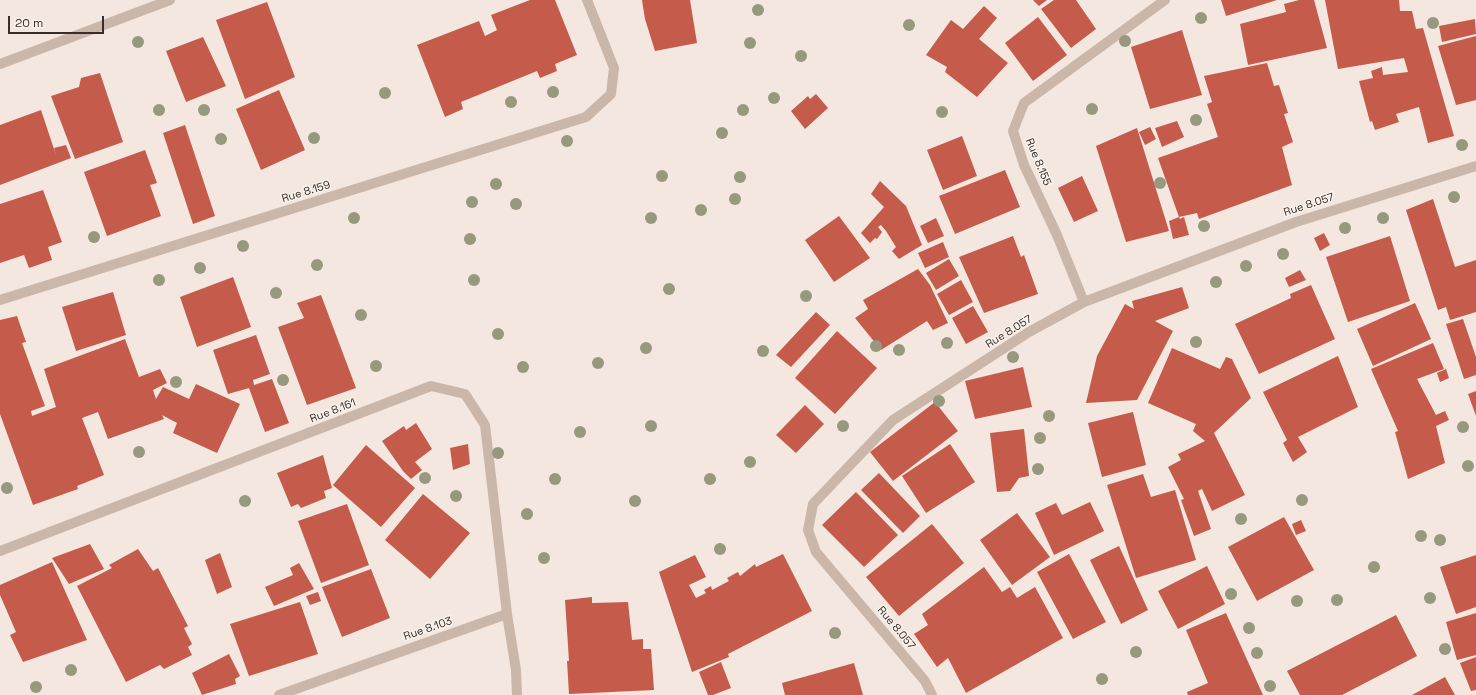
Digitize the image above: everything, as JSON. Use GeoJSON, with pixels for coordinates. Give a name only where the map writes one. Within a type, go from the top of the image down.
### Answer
{"type":"FeatureCollection","features":[{"type":"Feature","properties":{"kind":"street"},"geometry":{"type":"LineString","coordinates":[[0,64],[170,0]]}},
{"type":"Feature","properties":{"kind":"street","name":"Rue 8.159"},"geometry":{"type":"LineString","coordinates":[[0,300],[586,117],[611,94],[614,68],[587,0]]}},
{"type":"Feature","properties":{"kind":"street","name":"Rue 8.155"},"geometry":{"type":"LineString","coordinates":[[1084,302],[1057,235],[1024,165],[1013,131],[1024,104],[1165,0]]}},
{"type":"Feature","properties":{"kind":"street","name":"Rue 8.057"},"geometry":{"type":"LineString","coordinates":[[932,695],[925,681],[816,552],[808,530],[813,504],[893,420],[1029,332],[1084,302],[1296,222],[1476,166]]}},
{"type":"Feature","properties":{"kind":"street","name":"Rue 8.161"},"geometry":{"type":"LineString","coordinates":[[0,551],[431,386],[465,394],[485,425],[507,614]]}},
{"type":"Feature","properties":{"kind":"street"},"geometry":{"type":"LineString","coordinates":[[507,614],[516,670],[517,695]]}},
{"type":"Feature","properties":{"kind":"street","name":"Rue 8.103"},"geometry":{"type":"LineString","coordinates":[[279,695],[507,614]]}},
{"type":"Feature","properties":{"kind":"building"},"geometry":{"type":"Polygon","coordinates":[[[530,0],[555,0],[577,55],[555,64],[557,71],[540,78],[537,71],[461,102],[463,109],[445,117],[417,45],[479,21],[485,36],[497,30],[491,15],[530,0]]]}},
{"type":"Feature","properties":{"kind":"building"},"geometry":{"type":"Polygon","coordinates":[[[642,0],[690,0],[697,43],[655,51],[645,19],[642,0]]]}},
{"type":"Feature","properties":{"kind":"building"},"geometry":{"type":"Polygon","coordinates":[[[1033,0],[1047,0],[1039,6],[1033,0]]]}},
{"type":"Feature","properties":{"kind":"building"},"geometry":{"type":"Polygon","coordinates":[[[1054,0],[1076,0],[1096,29],[1071,48],[1041,9],[1054,0]]]}},
{"type":"Feature","properties":{"kind":"building"},"geometry":{"type":"Polygon","coordinates":[[[1221,0],[1277,0],[1226,16],[1221,0]]]}},
{"type":"Feature","properties":{"kind":"building"},"geometry":{"type":"Polygon","coordinates":[[[1299,0],[1314,0],[1327,48],[1248,65],[1240,24],[1286,12],[1284,4],[1299,0]]]}},
{"type":"Feature","properties":{"kind":"building"},"geometry":{"type":"Polygon","coordinates":[[[1325,0],[1399,0],[1400,11],[1412,11],[1416,29],[1423,28],[1454,136],[1428,143],[1419,107],[1396,114],[1399,122],[1375,130],[1372,121],[1370,122],[1359,81],[1373,78],[1371,71],[1382,67],[1383,75],[1408,72],[1404,58],[1338,69],[1325,0]]]}},
{"type":"Feature","properties":{"kind":"building"},"geometry":{"type":"Polygon","coordinates":[[[267,2],[295,77],[245,99],[216,20],[267,2]]]}},
{"type":"Feature","properties":{"kind":"building"},"geometry":{"type":"Polygon","coordinates":[[[984,6],[997,18],[979,39],[1008,63],[977,97],[945,72],[947,67],[926,55],[951,20],[963,29],[984,6]]]}},
{"type":"Feature","properties":{"kind":"building"},"geometry":{"type":"Polygon","coordinates":[[[1038,17],[1067,55],[1033,81],[1005,43],[1038,17]]]}},
{"type":"Feature","properties":{"kind":"building"},"geometry":{"type":"Polygon","coordinates":[[[1475,19],[1476,34],[1442,42],[1439,26],[1475,19]]]}},
{"type":"Feature","properties":{"kind":"building"},"geometry":{"type":"Polygon","coordinates":[[[1182,30],[1202,95],[1150,109],[1131,47],[1182,30]]]}},
{"type":"Feature","properties":{"kind":"building"},"geometry":{"type":"Polygon","coordinates":[[[1476,36],[1476,100],[1456,105],[1438,46],[1476,36]]]}},
{"type":"Feature","properties":{"kind":"building"},"geometry":{"type":"Polygon","coordinates":[[[203,37],[226,86],[186,102],[166,51],[203,37]]]}},
{"type":"Feature","properties":{"kind":"building"},"geometry":{"type":"Polygon","coordinates":[[[1267,63],[1274,86],[1279,85],[1288,113],[1284,114],[1293,142],[1282,147],[1292,185],[1199,219],[1197,213],[1179,217],[1158,158],[1218,137],[1207,104],[1212,102],[1204,76],[1267,63]]]}},
{"type":"Feature","properties":{"kind":"building"},"geometry":{"type":"Polygon","coordinates":[[[100,73],[123,142],[75,159],[51,96],[79,87],[81,78],[100,73]]]}},
{"type":"Feature","properties":{"kind":"building"},"geometry":{"type":"Polygon","coordinates":[[[279,90],[305,150],[261,170],[236,109],[279,90]]]}},
{"type":"Feature","properties":{"kind":"building"},"geometry":{"type":"Polygon","coordinates":[[[816,94],[828,108],[805,129],[791,111],[808,96],[810,99],[816,94]]]}},
{"type":"Feature","properties":{"kind":"building"},"geometry":{"type":"Polygon","coordinates":[[[41,110],[56,155],[54,148],[66,145],[71,158],[0,185],[0,125],[41,110]]]}},
{"type":"Feature","properties":{"kind":"building"},"geometry":{"type":"Polygon","coordinates":[[[1177,121],[1184,137],[1162,147],[1155,128],[1177,121]]]}},
{"type":"Feature","properties":{"kind":"building"},"geometry":{"type":"Polygon","coordinates":[[[185,125],[215,216],[193,224],[163,133],[185,125]]]}},
{"type":"Feature","properties":{"kind":"building"},"geometry":{"type":"Polygon","coordinates":[[[1150,127],[1156,139],[1145,145],[1139,132],[1150,127]]]}},
{"type":"Feature","properties":{"kind":"building"},"geometry":{"type":"Polygon","coordinates":[[[1137,128],[1169,231],[1126,242],[1096,146],[1137,128]]]}},
{"type":"Feature","properties":{"kind":"building"},"geometry":{"type":"Polygon","coordinates":[[[962,136],[977,176],[943,190],[927,150],[962,136]]]}},
{"type":"Feature","properties":{"kind":"building"},"geometry":{"type":"Polygon","coordinates":[[[145,150],[157,183],[150,185],[161,216],[107,236],[84,172],[145,150]]]}},
{"type":"Feature","properties":{"kind":"building"},"geometry":{"type":"Polygon","coordinates":[[[1005,170],[1020,207],[955,234],[939,196],[1005,170]]]}},
{"type":"Feature","properties":{"kind":"building"},"geometry":{"type":"Polygon","coordinates":[[[1082,176],[1098,211],[1074,222],[1058,188],[1082,176]]]}},
{"type":"Feature","properties":{"kind":"building"},"geometry":{"type":"Polygon","coordinates":[[[880,181],[906,206],[922,245],[899,259],[892,251],[896,247],[881,225],[878,227],[882,232],[877,239],[875,238],[870,243],[861,233],[884,207],[871,194],[880,181]]]}},
{"type":"Feature","properties":{"kind":"building"},"geometry":{"type":"Polygon","coordinates":[[[43,190],[62,242],[48,247],[52,260],[29,268],[24,255],[0,263],[0,204],[43,190]]]}},
{"type":"Feature","properties":{"kind":"building"},"geometry":{"type":"Polygon","coordinates":[[[1433,199],[1455,267],[1476,260],[1476,312],[1450,320],[1446,307],[1438,310],[1406,210],[1433,199]]]}},
{"type":"Feature","properties":{"kind":"building"},"geometry":{"type":"Polygon","coordinates":[[[839,216],[870,258],[834,282],[805,240],[839,216]]]}},
{"type":"Feature","properties":{"kind":"building"},"geometry":{"type":"Polygon","coordinates":[[[1179,217],[1180,219],[1184,217],[1189,235],[1173,239],[1169,221],[1179,217]]]}},
{"type":"Feature","properties":{"kind":"building"},"geometry":{"type":"Polygon","coordinates":[[[936,218],[944,236],[928,243],[920,226],[936,218]]]}},
{"type":"Feature","properties":{"kind":"building"},"geometry":{"type":"Polygon","coordinates":[[[1324,233],[1330,245],[1320,251],[1314,238],[1324,233]]]}},
{"type":"Feature","properties":{"kind":"building"},"geometry":{"type":"Polygon","coordinates":[[[1013,236],[1021,257],[1024,255],[1038,294],[984,313],[959,257],[1013,236]]]}},
{"type":"Feature","properties":{"kind":"building"},"geometry":{"type":"Polygon","coordinates":[[[1390,236],[1410,301],[1348,322],[1326,257],[1390,236]]]}},
{"type":"Feature","properties":{"kind":"building"},"geometry":{"type":"Polygon","coordinates":[[[943,242],[949,257],[925,268],[918,253],[943,242]]]}},
{"type":"Feature","properties":{"kind":"building"},"geometry":{"type":"Polygon","coordinates":[[[949,259],[959,276],[936,290],[926,273],[949,259]]]}},
{"type":"Feature","properties":{"kind":"building"},"geometry":{"type":"Polygon","coordinates":[[[918,269],[930,285],[948,323],[933,330],[927,321],[881,350],[855,318],[868,309],[863,300],[918,269]]]}},
{"type":"Feature","properties":{"kind":"building"},"geometry":{"type":"Polygon","coordinates":[[[1300,270],[1306,280],[1289,287],[1285,278],[1300,270]]]}},
{"type":"Feature","properties":{"kind":"building"},"geometry":{"type":"Polygon","coordinates":[[[233,277],[251,327],[197,347],[180,297],[233,277]]]}},
{"type":"Feature","properties":{"kind":"building"},"geometry":{"type":"Polygon","coordinates":[[[961,280],[973,302],[949,315],[937,294],[961,280]]]}},
{"type":"Feature","properties":{"kind":"building"},"geometry":{"type":"Polygon","coordinates":[[[1311,285],[1335,339],[1259,374],[1235,324],[1291,298],[1290,294],[1311,285]]]}},
{"type":"Feature","properties":{"kind":"building"},"geometry":{"type":"Polygon","coordinates":[[[1182,287],[1189,308],[1155,321],[1173,331],[1137,400],[1086,403],[1097,356],[1125,304],[1134,309],[1132,301],[1182,287]]]}},
{"type":"Feature","properties":{"kind":"building"},"geometry":{"type":"Polygon","coordinates":[[[113,292],[126,335],[76,351],[62,307],[113,292]]]}},
{"type":"Feature","properties":{"kind":"building"},"geometry":{"type":"Polygon","coordinates":[[[321,295],[356,388],[307,405],[278,327],[304,318],[297,303],[321,295]]]}},
{"type":"Feature","properties":{"kind":"building"},"geometry":{"type":"Polygon","coordinates":[[[1415,303],[1431,339],[1373,366],[1357,329],[1415,303]]]}},
{"type":"Feature","properties":{"kind":"building"},"geometry":{"type":"Polygon","coordinates":[[[973,306],[988,332],[966,344],[952,318],[973,306]]]}},
{"type":"Feature","properties":{"kind":"building"},"geometry":{"type":"Polygon","coordinates":[[[816,312],[830,325],[791,367],[776,355],[816,312]]]}},
{"type":"Feature","properties":{"kind":"building"},"geometry":{"type":"Polygon","coordinates":[[[17,316],[26,342],[22,343],[45,406],[31,411],[32,416],[56,407],[44,369],[125,339],[139,377],[160,369],[167,383],[153,390],[156,399],[163,387],[189,399],[196,384],[240,404],[217,453],[173,433],[177,423],[162,415],[164,419],[108,439],[98,412],[82,418],[104,475],[77,486],[78,489],[33,505],[0,414],[0,320],[17,316]]]}},
{"type":"Feature","properties":{"kind":"building"},"geometry":{"type":"Polygon","coordinates":[[[1463,319],[1476,357],[1476,375],[1464,379],[1446,324],[1463,319]]]}},
{"type":"Feature","properties":{"kind":"building"},"geometry":{"type":"Polygon","coordinates":[[[837,331],[877,368],[835,414],[795,378],[837,331]]]}},
{"type":"Feature","properties":{"kind":"building"},"geometry":{"type":"Polygon","coordinates":[[[256,335],[270,374],[253,380],[254,385],[272,379],[289,423],[265,432],[249,388],[228,394],[213,350],[256,335]]]}},
{"type":"Feature","properties":{"kind":"building"},"geometry":{"type":"Polygon","coordinates":[[[1433,343],[1444,369],[1417,379],[1436,415],[1445,411],[1449,420],[1436,426],[1445,463],[1408,479],[1395,432],[1398,431],[1371,369],[1433,343]]]}},
{"type":"Feature","properties":{"kind":"building"},"geometry":{"type":"Polygon","coordinates":[[[1172,348],[1220,369],[1226,357],[1232,359],[1251,398],[1214,433],[1245,495],[1212,511],[1202,489],[1198,491],[1211,529],[1194,536],[1181,500],[1184,499],[1168,467],[1181,460],[1178,454],[1205,441],[1193,431],[1196,424],[1148,403],[1172,348]]]}},
{"type":"Feature","properties":{"kind":"building"},"geometry":{"type":"Polygon","coordinates":[[[1338,356],[1358,407],[1298,437],[1307,452],[1293,462],[1283,443],[1287,440],[1263,392],[1338,356]]]}},
{"type":"Feature","properties":{"kind":"building"},"geometry":{"type":"Polygon","coordinates":[[[1023,367],[1032,407],[975,419],[965,381],[1023,367]]]}},
{"type":"Feature","properties":{"kind":"building"},"geometry":{"type":"Polygon","coordinates":[[[1446,369],[1449,378],[1440,382],[1437,373],[1446,369]]]}},
{"type":"Feature","properties":{"kind":"building"},"geometry":{"type":"Polygon","coordinates":[[[1476,391],[1476,416],[1468,394],[1476,391]]]}},
{"type":"Feature","properties":{"kind":"building"},"geometry":{"type":"Polygon","coordinates":[[[935,402],[958,431],[893,481],[870,452],[935,402]]]}},
{"type":"Feature","properties":{"kind":"building"},"geometry":{"type":"Polygon","coordinates":[[[805,405],[824,424],[796,453],[776,435],[805,405]]]}},
{"type":"Feature","properties":{"kind":"building"},"geometry":{"type":"Polygon","coordinates":[[[1133,412],[1146,465],[1102,477],[1088,423],[1133,412]]]}},
{"type":"Feature","properties":{"kind":"building"},"geometry":{"type":"Polygon","coordinates":[[[416,423],[432,449],[415,462],[422,470],[411,479],[403,471],[382,441],[404,426],[406,430],[416,423]]]}},
{"type":"Feature","properties":{"kind":"building"},"geometry":{"type":"Polygon","coordinates":[[[1024,429],[1029,476],[1019,478],[1010,491],[997,492],[990,433],[1024,429]]]}},
{"type":"Feature","properties":{"kind":"building"},"geometry":{"type":"Polygon","coordinates":[[[468,444],[470,464],[453,470],[450,448],[468,444]]]}},
{"type":"Feature","properties":{"kind":"building"},"geometry":{"type":"Polygon","coordinates":[[[950,444],[975,482],[926,513],[902,476],[950,444]]]}},
{"type":"Feature","properties":{"kind":"building"},"geometry":{"type":"Polygon","coordinates":[[[366,445],[415,488],[381,527],[333,485],[366,445]]]}},
{"type":"Feature","properties":{"kind":"building"},"geometry":{"type":"Polygon","coordinates":[[[323,455],[332,488],[324,491],[326,498],[301,508],[298,504],[291,507],[277,473],[323,455]]]}},
{"type":"Feature","properties":{"kind":"building"},"geometry":{"type":"Polygon","coordinates":[[[879,473],[920,516],[903,533],[861,490],[879,473]]]}},
{"type":"Feature","properties":{"kind":"building"},"geometry":{"type":"Polygon","coordinates":[[[1143,474],[1151,497],[1175,490],[1196,560],[1136,578],[1107,485],[1143,474]]]}},
{"type":"Feature","properties":{"kind":"building"},"geometry":{"type":"Polygon","coordinates":[[[856,492],[898,535],[864,567],[822,525],[856,492]]]}},
{"type":"Feature","properties":{"kind":"building"},"geometry":{"type":"Polygon","coordinates":[[[423,494],[470,533],[430,579],[385,540],[423,494]]]}},
{"type":"Feature","properties":{"kind":"building"},"geometry":{"type":"Polygon","coordinates":[[[1090,502],[1104,531],[1054,555],[1035,513],[1056,503],[1062,515],[1090,502]]]}},
{"type":"Feature","properties":{"kind":"building"},"geometry":{"type":"Polygon","coordinates":[[[347,504],[369,565],[321,583],[298,521],[347,504]]]}},
{"type":"Feature","properties":{"kind":"building"},"geometry":{"type":"Polygon","coordinates":[[[1017,513],[1050,557],[1012,585],[980,540],[1017,513]]]}},
{"type":"Feature","properties":{"kind":"building"},"geometry":{"type":"Polygon","coordinates":[[[1284,517],[1314,570],[1257,601],[1228,547],[1284,517]]]}},
{"type":"Feature","properties":{"kind":"building"},"geometry":{"type":"Polygon","coordinates":[[[1301,520],[1306,531],[1296,535],[1292,524],[1301,520]]]}},
{"type":"Feature","properties":{"kind":"building"},"geometry":{"type":"Polygon","coordinates":[[[932,524],[964,563],[899,616],[866,577],[932,524]]]}},
{"type":"Feature","properties":{"kind":"building"},"geometry":{"type":"Polygon","coordinates":[[[90,544],[104,569],[69,584],[52,558],[90,544]]]}},
{"type":"Feature","properties":{"kind":"building"},"geometry":{"type":"Polygon","coordinates":[[[1119,546],[1148,610],[1121,624],[1090,560],[1119,546]]]}},
{"type":"Feature","properties":{"kind":"building"},"geometry":{"type":"Polygon","coordinates":[[[138,549],[153,571],[158,568],[188,626],[184,628],[192,644],[188,647],[192,655],[164,669],[160,665],[126,682],[77,586],[112,568],[109,565],[138,549]]]}},
{"type":"Feature","properties":{"kind":"building"},"geometry":{"type":"Polygon","coordinates":[[[220,553],[232,587],[217,594],[205,560],[220,553]]]}},
{"type":"Feature","properties":{"kind":"building"},"geometry":{"type":"Polygon","coordinates":[[[783,554],[812,611],[728,654],[729,657],[692,672],[659,572],[695,555],[706,577],[689,585],[696,598],[706,593],[704,590],[711,586],[712,590],[729,581],[727,578],[738,572],[740,576],[755,564],[756,567],[783,554]]]}},
{"type":"Feature","properties":{"kind":"building"},"geometry":{"type":"Polygon","coordinates":[[[1069,554],[1106,622],[1073,639],[1037,572],[1069,554]]]}},
{"type":"Feature","properties":{"kind":"building"},"geometry":{"type":"Polygon","coordinates":[[[1476,555],[1476,607],[1456,614],[1440,567],[1476,555]]]}},
{"type":"Feature","properties":{"kind":"building"},"geometry":{"type":"Polygon","coordinates":[[[52,562],[87,640],[23,662],[10,635],[16,632],[0,595],[0,585],[52,562]]]}},
{"type":"Feature","properties":{"kind":"building"},"geometry":{"type":"Polygon","coordinates":[[[299,563],[314,589],[274,606],[265,587],[293,575],[290,568],[299,563]]]}},
{"type":"Feature","properties":{"kind":"building"},"geometry":{"type":"Polygon","coordinates":[[[1207,566],[1225,604],[1178,629],[1158,591],[1207,566]]]}},
{"type":"Feature","properties":{"kind":"building"},"geometry":{"type":"Polygon","coordinates":[[[984,567],[1002,592],[1010,587],[1017,598],[1035,587],[1063,638],[966,693],[948,658],[937,667],[914,634],[928,625],[922,614],[984,567]]]}},
{"type":"Feature","properties":{"kind":"building"},"geometry":{"type":"Polygon","coordinates":[[[371,569],[390,618],[342,637],[322,587],[371,569]]]}},
{"type":"Feature","properties":{"kind":"building"},"geometry":{"type":"Polygon","coordinates":[[[318,592],[321,601],[310,605],[306,596],[318,592]]]}},
{"type":"Feature","properties":{"kind":"building"},"geometry":{"type":"Polygon","coordinates":[[[592,597],[592,603],[628,602],[632,640],[643,639],[643,649],[651,649],[654,690],[569,694],[567,661],[569,661],[565,600],[592,597]]]}},
{"type":"Feature","properties":{"kind":"building"},"geometry":{"type":"Polygon","coordinates":[[[300,602],[318,654],[249,676],[230,624],[300,602]]]}},
{"type":"Feature","properties":{"kind":"building"},"geometry":{"type":"Polygon","coordinates":[[[1226,613],[1263,695],[1188,695],[1187,692],[1208,683],[1186,630],[1226,613]]]}},
{"type":"Feature","properties":{"kind":"building"},"geometry":{"type":"Polygon","coordinates":[[[1476,613],[1476,655],[1457,660],[1446,622],[1476,613]]]}},
{"type":"Feature","properties":{"kind":"building"},"geometry":{"type":"Polygon","coordinates":[[[1396,615],[1417,656],[1342,695],[1300,695],[1287,671],[1396,615]]]}},
{"type":"Feature","properties":{"kind":"building"},"geometry":{"type":"Polygon","coordinates":[[[229,654],[240,676],[235,679],[236,684],[202,695],[192,673],[229,654]]]}},
{"type":"Feature","properties":{"kind":"building"},"geometry":{"type":"Polygon","coordinates":[[[1476,657],[1476,690],[1471,691],[1460,663],[1476,657]]]}},
{"type":"Feature","properties":{"kind":"building"},"geometry":{"type":"Polygon","coordinates":[[[721,662],[731,688],[713,695],[708,695],[699,672],[721,662]]]}},
{"type":"Feature","properties":{"kind":"building"},"geometry":{"type":"Polygon","coordinates":[[[854,663],[863,695],[785,695],[782,683],[854,663]]]}},
{"type":"Feature","properties":{"kind":"building"},"geometry":{"type":"Polygon","coordinates":[[[1445,677],[1455,695],[1412,695],[1445,677]]]}}]}
